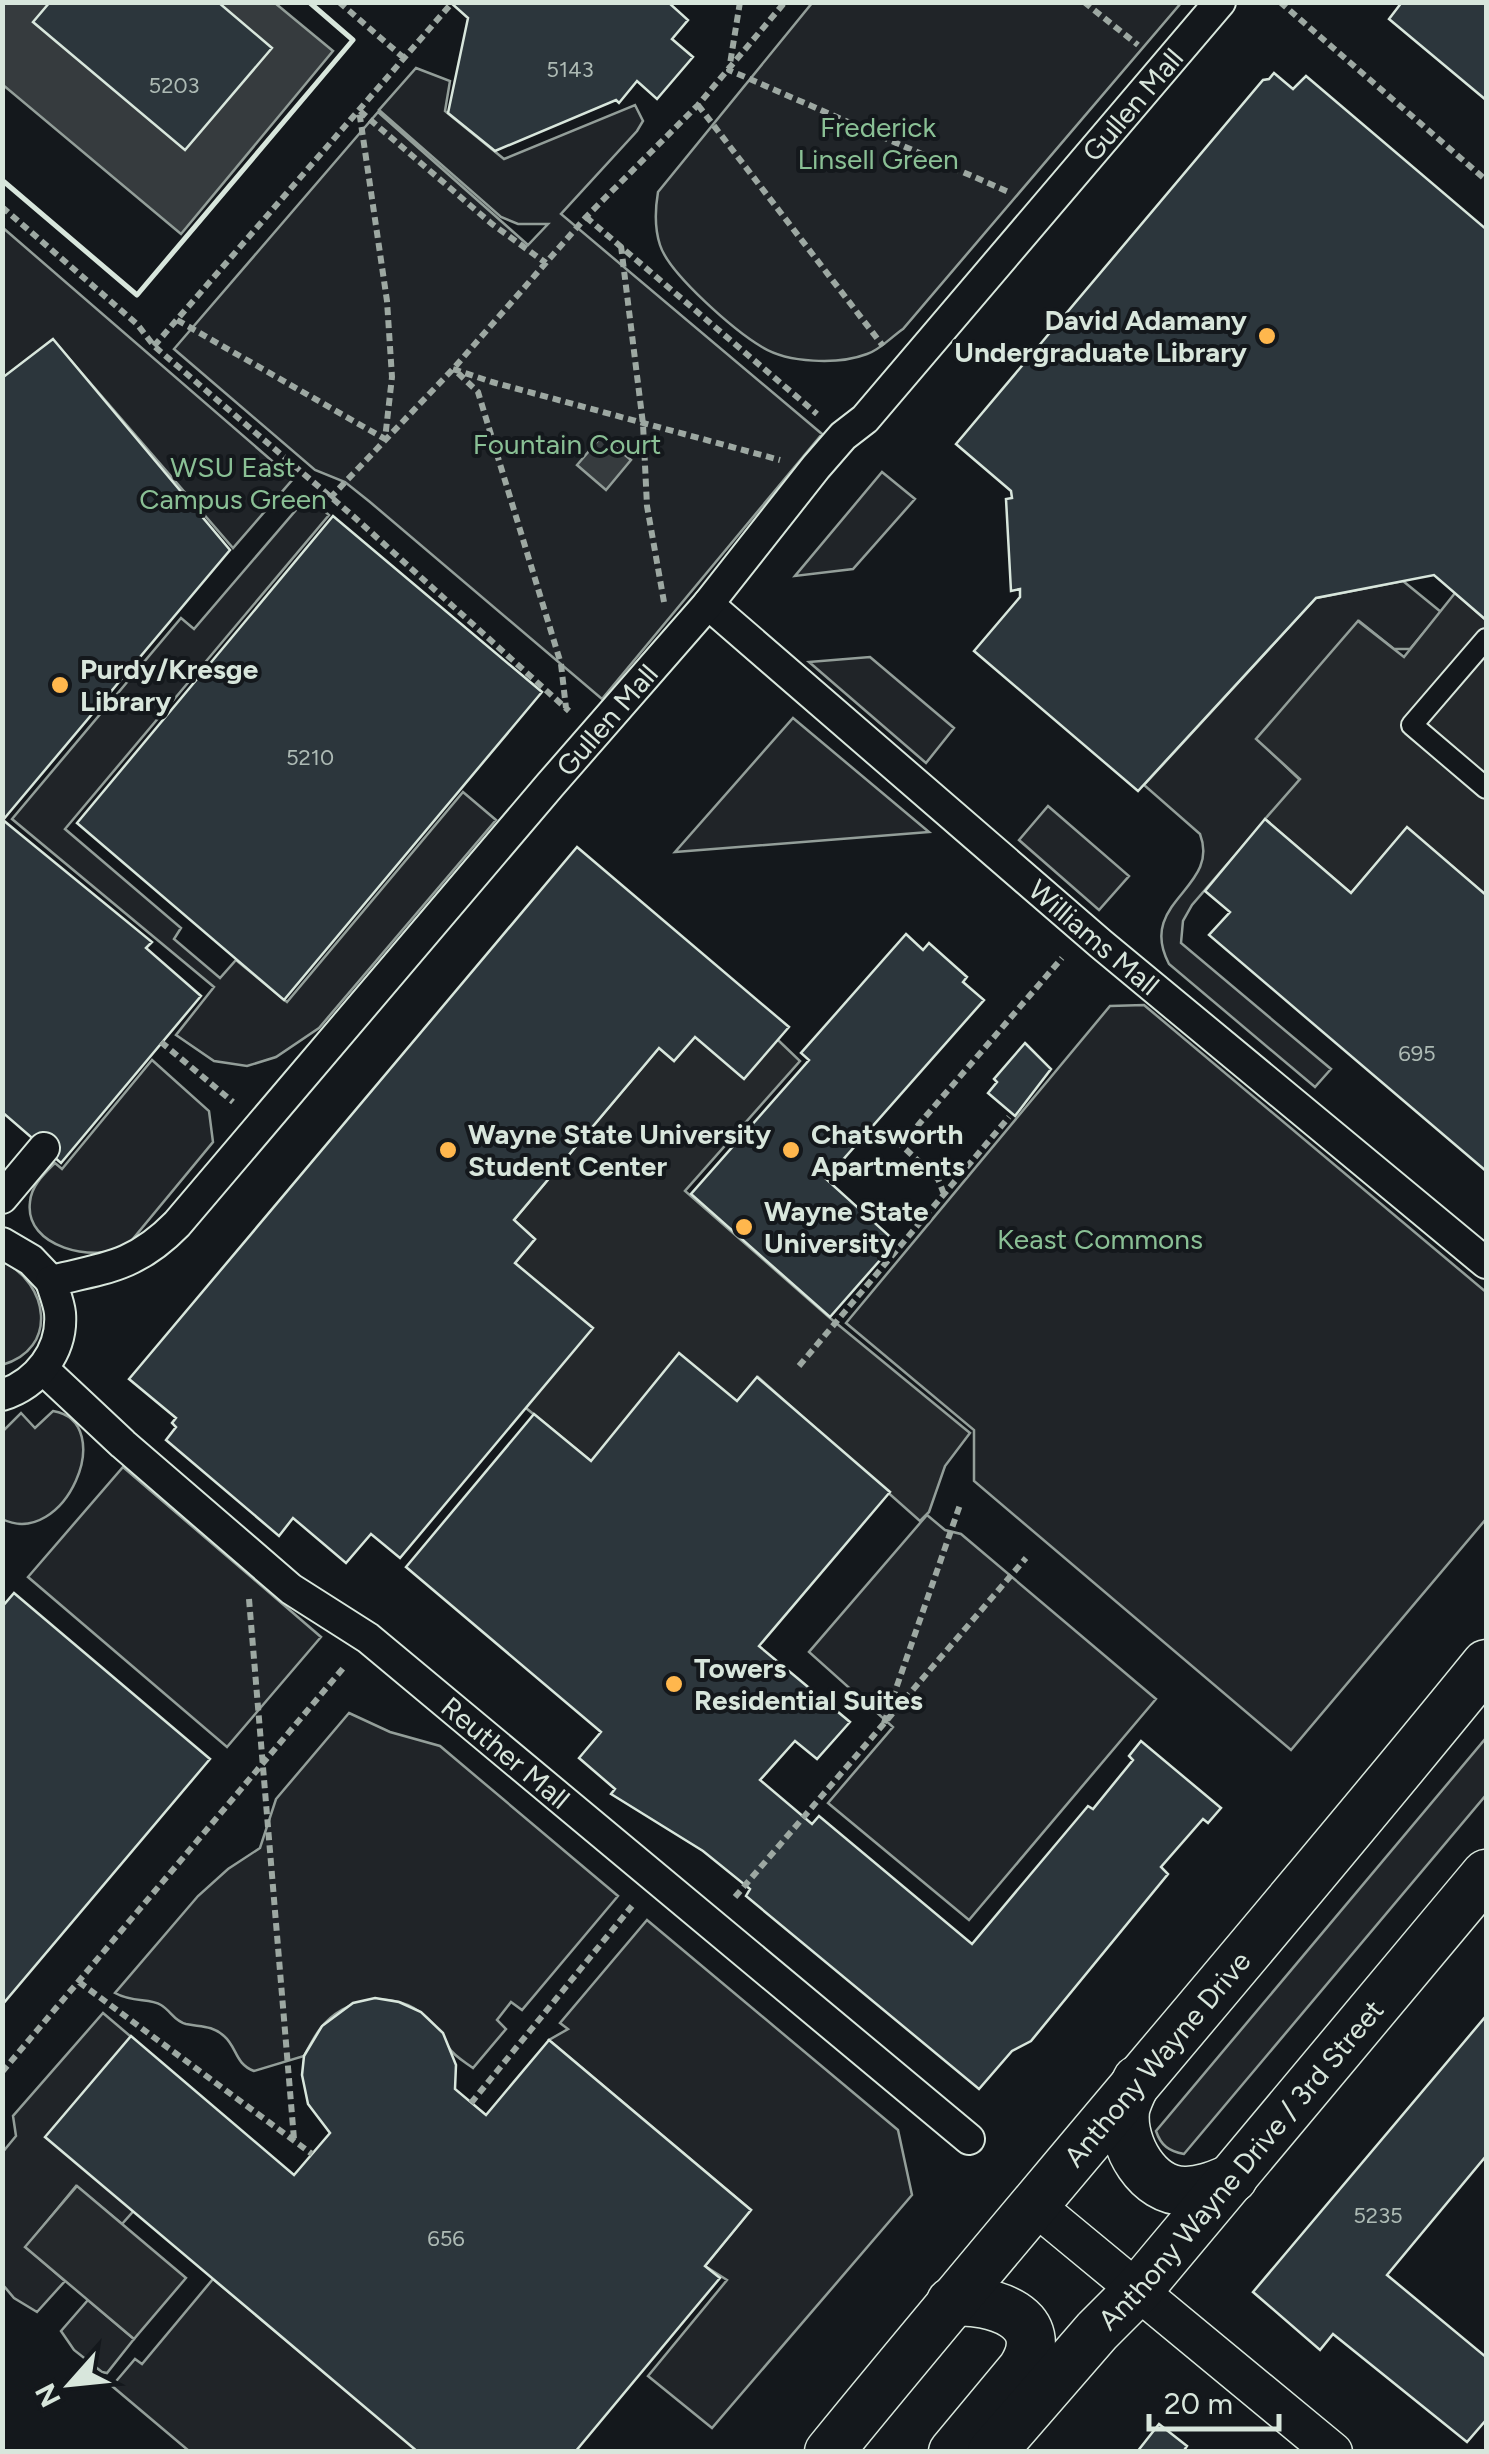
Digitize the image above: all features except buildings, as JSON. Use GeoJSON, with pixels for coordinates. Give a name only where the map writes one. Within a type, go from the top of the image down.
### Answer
{"type":"FeatureCollection","features":[{"type":"Feature","properties":{"kind":"street","name":"Gullen Mall"},"geometry":{"type":"LineString","coordinates":[[51,1281],[136,1259],[158,1244],[708,604],[843,436],[865,419],[1220,2]]}},
{"type":"Feature","properties":{"kind":"street","name":"Williams Mall"},"geometry":{"type":"LineString","coordinates":[[708,604],[1086,930],[1486,1263]]}},
{"type":"Feature","properties":{"kind":"street"},"geometry":{"type":"LineString","coordinates":[[2,1198],[44,1148]]}},
{"type":"Feature","properties":{"kind":"street"},"geometry":{"type":"LineString","coordinates":[[2,1242],[31,1260],[51,1281],[60,1314],[56,1343],[43,1370],[19,1390],[2,1395]]}},
{"type":"Feature","properties":{"kind":"street","name":"Reuther Mall"},"geometry":{"type":"LineString","coordinates":[[43,1370],[292,1588],[368,1638],[969,2140]]}},
{"type":"Feature","properties":{"kind":"street","name":"Anthony Wayne Drive"},"geometry":{"type":"LineString","coordinates":[[829,2452],[1137,2080],[1350,1832],[1486,1664]]}},
{"type":"Feature","properties":{"kind":"street","name":"Anthony Wayne Drive / 3rd Street"},"geometry":{"type":"LineString","coordinates":[[992,2452],[1096,2331],[1138,2290],[1486,1874]]}},
{"type":"Feature","properties":{"kind":"street"},"geometry":{"type":"LineString","coordinates":[[1137,2080],[1125,2107],[1125,2126],[1132,2153],[1147,2174],[1182,2192],[1205,2189],[1233,2178]]}},
{"type":"Feature","properties":{"kind":"street"},"geometry":{"type":"LineString","coordinates":[[1033,2204],[1333,2452]]}},
{"type":"Feature","properties":{"kind":"street"},"geometry":{"type":"LineString","coordinates":[[952,2302],[996,2304],[1018,2317],[1031,2339],[1030,2355],[1022,2369],[953,2452]]}},
{"type":"Feature","properties":{"kind":"lane"},"geometry":{"type":"LineString","coordinates":[[1486,639],[1412,725],[1486,788]]}},
{"type":"Feature","properties":{"kind":"path"},"geometry":{"type":"LineString","coordinates":[[340,2],[404,58]]}},
{"type":"Feature","properties":{"kind":"path"},"geometry":{"type":"LineString","coordinates":[[729,70],[740,2]]}},
{"type":"Feature","properties":{"kind":"path"},"geometry":{"type":"LineString","coordinates":[[330,498],[454,369],[586,217],[698,105],[785,2]]}},
{"type":"Feature","properties":{"kind":"path"},"geometry":{"type":"LineString","coordinates":[[1084,2],[1165,67]]}},
{"type":"Feature","properties":{"kind":"path"},"geometry":{"type":"LineString","coordinates":[[1280,2],[1486,180]]}},
{"type":"Feature","properties":{"kind":"path"},"geometry":{"type":"LineString","coordinates":[[154,346],[451,4]]}},
{"type":"Feature","properties":{"kind":"path"},"geometry":{"type":"LineString","coordinates":[[729,70],[1044,208]]}},
{"type":"Feature","properties":{"kind":"path"},"geometry":{"type":"LineString","coordinates":[[698,105],[904,373]]}},
{"type":"Feature","properties":{"kind":"path"},"geometry":{"type":"LineString","coordinates":[[359,110],[492,224],[546,263]]}},
{"type":"Feature","properties":{"kind":"path"},"geometry":{"type":"LineString","coordinates":[[359,110],[387,301],[392,376],[384,439]]}},
{"type":"Feature","properties":{"kind":"path"},"geometry":{"type":"LineString","coordinates":[[2,207],[595,734]]}},
{"type":"Feature","properties":{"kind":"path"},"geometry":{"type":"LineString","coordinates":[[586,217],[843,436]]}},
{"type":"Feature","properties":{"kind":"path"},"geometry":{"type":"LineString","coordinates":[[621,246],[643,424],[647,506],[672,646]]}},
{"type":"Feature","properties":{"kind":"path"},"geometry":{"type":"LineString","coordinates":[[177,320],[384,439]]}},
{"type":"Feature","properties":{"kind":"path"},"geometry":{"type":"LineString","coordinates":[[454,369],[643,424],[816,468]]}},
{"type":"Feature","properties":{"kind":"path"},"geometry":{"type":"LineString","coordinates":[[454,369],[478,392],[561,664],[566,708]]}},
{"type":"Feature","properties":{"kind":"path"},"geometry":{"type":"LineString","coordinates":[[944,1194],[938,1179],[901,1145],[1086,930]]}},
{"type":"Feature","properties":{"kind":"path"},"geometry":{"type":"LineString","coordinates":[[161,1042],[260,1125]]}},
{"type":"Feature","properties":{"kind":"path"},"geometry":{"type":"LineString","coordinates":[[799,1366],[1009,1117]]}},
{"type":"Feature","properties":{"kind":"path"},"geometry":{"type":"LineString","coordinates":[[883,1727],[961,1502]]}},
{"type":"Feature","properties":{"kind":"path"},"geometry":{"type":"LineString","coordinates":[[245,1548],[294,2140]]}},
{"type":"Feature","properties":{"kind":"path"},"geometry":{"type":"LineString","coordinates":[[712,1924],[1026,1558]]}},
{"type":"Feature","properties":{"kind":"path"},"geometry":{"type":"LineString","coordinates":[[2,2072],[368,1638]]}},
{"type":"Feature","properties":{"kind":"path"},"geometry":{"type":"LineString","coordinates":[[471,2102],[655,1878]]}},
{"type":"Feature","properties":{"kind":"path"},"geometry":{"type":"LineString","coordinates":[[79,1982],[312,2154]]}},
{"type":"Feature","properties":{"kind":"green space","name":"Frederick Linsell Green"},"geometry":{"type":"Polygon","coordinates":[[[812,2],[1181,3],[903,329],[872,352],[828,361],[773,352],[736,328],[676,271],[660,245],[656,218],[658,192],[812,2]]]}},
{"type":"Feature","properties":{"kind":"green space","name":"Fountain Court"},"geometry":{"type":"Polygon","coordinates":[[[416,68],[450,81],[445,111],[504,159],[635,105],[643,121],[637,131],[561,214],[822,434],[602,699],[370,502],[345,482],[315,470],[174,349],[378,112],[528,245],[548,224],[518,224],[501,217],[379,110],[416,68]]]}},
{"type":"Feature","properties":{"kind":"green space","name":"WSU East Campus Green"},"geometry":{"type":"Polygon","coordinates":[[[2,227],[293,479],[233,548],[53,340],[3,378],[2,227]]]}},
{"type":"Feature","properties":{"kind":"green space"},"geometry":{"type":"Polygon","coordinates":[[[882,472],[915,499],[853,569],[795,576],[882,472]]]}},
{"type":"Feature","properties":{"kind":"green space"},"geometry":{"type":"Polygon","coordinates":[[[308,496],[329,515],[65,829],[181,928],[174,939],[220,978],[236,960],[287,1002],[463,792],[496,820],[319,1028],[276,1057],[247,1066],[214,1061],[176,1035],[214,987],[12,819],[181,618],[194,629],[308,496]]]}},
{"type":"Feature","properties":{"kind":"green space"},"geometry":{"type":"Polygon","coordinates":[[[1403,581],[1441,612],[1410,649],[1394,649],[1359,621],[1257,739],[1300,780],[1192,905],[1183,921],[1181,943],[1331,1069],[1315,1087],[1169,964],[1162,943],[1163,925],[1199,869],[1203,853],[1200,834],[1144,785],[1316,598],[1403,581]]]}},
{"type":"Feature","properties":{"kind":"green space"},"geometry":{"type":"Polygon","coordinates":[[[870,657],[954,728],[926,763],[809,662],[870,657]]]}},
{"type":"Feature","properties":{"kind":"green space"},"geometry":{"type":"Polygon","coordinates":[[[793,718],[929,832],[675,852],[793,718]]]}},
{"type":"Feature","properties":{"kind":"green space"},"geometry":{"type":"Polygon","coordinates":[[[1048,806],[1129,876],[1099,910],[1019,840],[1048,806]]]}},
{"type":"Feature","properties":{"kind":"green space","name":"Keast Commons"},"geometry":{"type":"Polygon","coordinates":[[[1144,1005],[1486,1292],[1486,1519],[1291,1750],[974,1481],[974,1430],[846,1323],[1110,1006],[1144,1005]]]}},
{"type":"Feature","properties":{"kind":"green space"},"geometry":{"type":"Polygon","coordinates":[[[152,1060],[209,1111],[213,1142],[127,1246],[98,1253],[81,1252],[50,1241],[31,1218],[35,1186],[55,1163],[62,1169],[152,1060]]]}},
{"type":"Feature","properties":{"kind":"green space"},"geometry":{"type":"Polygon","coordinates":[[[2,1261],[30,1284],[41,1315],[33,1345],[20,1357],[2,1365],[2,1261]]]}},
{"type":"Feature","properties":{"kind":"green space"},"geometry":{"type":"Polygon","coordinates":[[[53,1411],[72,1420],[82,1437],[76,1481],[46,1517],[25,1524],[2,1519],[3,1431],[21,1413],[35,1428],[53,1411]]]}},
{"type":"Feature","properties":{"kind":"green space"},"geometry":{"type":"Polygon","coordinates":[[[123,1467],[321,1637],[227,1747],[28,1577],[123,1467]]]}},
{"type":"Feature","properties":{"kind":"green space"},"geometry":{"type":"Polygon","coordinates":[[[927,1515],[945,1530],[961,1534],[1156,1699],[969,1920],[828,1803],[893,1727],[809,1652],[927,1515]]]}},
{"type":"Feature","properties":{"kind":"green space"},"geometry":{"type":"Polygon","coordinates":[[[349,1713],[390,1732],[440,1746],[618,1896],[522,2010],[511,2002],[497,2020],[506,2029],[473,2068],[451,2051],[426,2017],[400,2002],[356,2003],[330,2018],[304,2056],[254,2071],[243,2064],[228,2040],[215,2030],[182,2023],[156,2003],[115,1993],[198,1896],[260,1848],[276,1799],[349,1713]]]}},
{"type":"Feature","properties":{"kind":"green space"},"geometry":{"type":"Polygon","coordinates":[[[1486,1738],[1486,1795],[1184,2154],[1166,2147],[1156,2131],[1486,1738]]]}},
{"type":"Feature","properties":{"kind":"green space"},"geometry":{"type":"Polygon","coordinates":[[[647,1920],[898,2130],[912,2195],[712,2428],[648,2376],[727,2280],[705,2266],[751,2210],[549,2040],[568,2029],[560,2023],[647,1920]]]}},
{"type":"Feature","properties":{"kind":"green space"},"geometry":{"type":"Polygon","coordinates":[[[103,2013],[136,2041],[138,2206],[122,2224],[76,2186],[26,2247],[65,2281],[37,2312],[14,2298],[3,2285],[2,2153],[16,2136],[13,2116],[103,2013]]]}},
{"type":"Feature","properties":{"kind":"green space"},"geometry":{"type":"Polygon","coordinates":[[[213,2279],[418,2451],[189,2451],[112,2386],[135,2359],[142,2364],[213,2279]]]}},
{"type":"Feature","properties":{"kind":"green space"},"geometry":{"type":"Polygon","coordinates":[[[88,2300],[134,2339],[107,2373],[74,2350],[61,2331],[88,2300]]]}},
{"type":"Feature","properties":{"kind":"shaded area"},"geometry":{"type":"Polygon","coordinates":[[[2,3],[275,3],[333,51],[181,234],[3,85],[2,3]]]}},
{"type":"Feature","properties":{"kind":"shaded area"},"geometry":{"type":"Polygon","coordinates":[[[602,436],[631,460],[606,490],[577,465],[602,436]]]}},
{"type":"Feature","properties":{"kind":"shaded area"},"geometry":{"type":"Polygon","coordinates":[[[1455,593],[1486,620],[1486,895],[1407,828],[1351,893],[1265,819],[1300,779],[1256,739],[1358,621],[1404,657],[1455,593]]]}},
{"type":"Feature","properties":{"kind":"shaded area"},"geometry":{"type":"Polygon","coordinates":[[[695,1037],[777,1039],[800,1061],[685,1191],[970,1433],[945,1466],[929,1512],[920,1521],[758,1377],[737,1401],[591,1461],[526,1408],[515,1263],[535,1239],[514,1220],[659,1048],[674,1061],[695,1037]]]}},
{"type":"Feature","properties":{"kind":"shaded area"},"geometry":{"type":"Polygon","coordinates":[[[77,2186],[186,2278],[134,2339],[25,2247],[77,2186]]]}},
{"type":"Feature","properties":{"kind":"wall"},"geometry":{"type":"LineString","coordinates":[[2,180],[137,295],[353,40],[309,2]]}},
{"type":"Feature","properties":{"kind":"place","name":"David Adamany Undergraduate Library"},"geometry":{"type":"Point","coordinates":[1267,336]}},
{"type":"Feature","properties":{"kind":"place","name":"Purdy/Kresge Library"},"geometry":{"type":"Point","coordinates":[60,685]}},
{"type":"Feature","properties":{"kind":"place","name":"Wayne State University Student Center"},"geometry":{"type":"Point","coordinates":[448,1150]}},
{"type":"Feature","properties":{"kind":"place","name":"Chatsworth Apartments"},"geometry":{"type":"Point","coordinates":[791,1150]}},
{"type":"Feature","properties":{"kind":"place","name":"Wayne State University"},"geometry":{"type":"Point","coordinates":[744,1227]}},
{"type":"Feature","properties":{"kind":"place","name":"Towers Residential Suites"},"geometry":{"type":"Point","coordinates":[674,1684]}}]}
